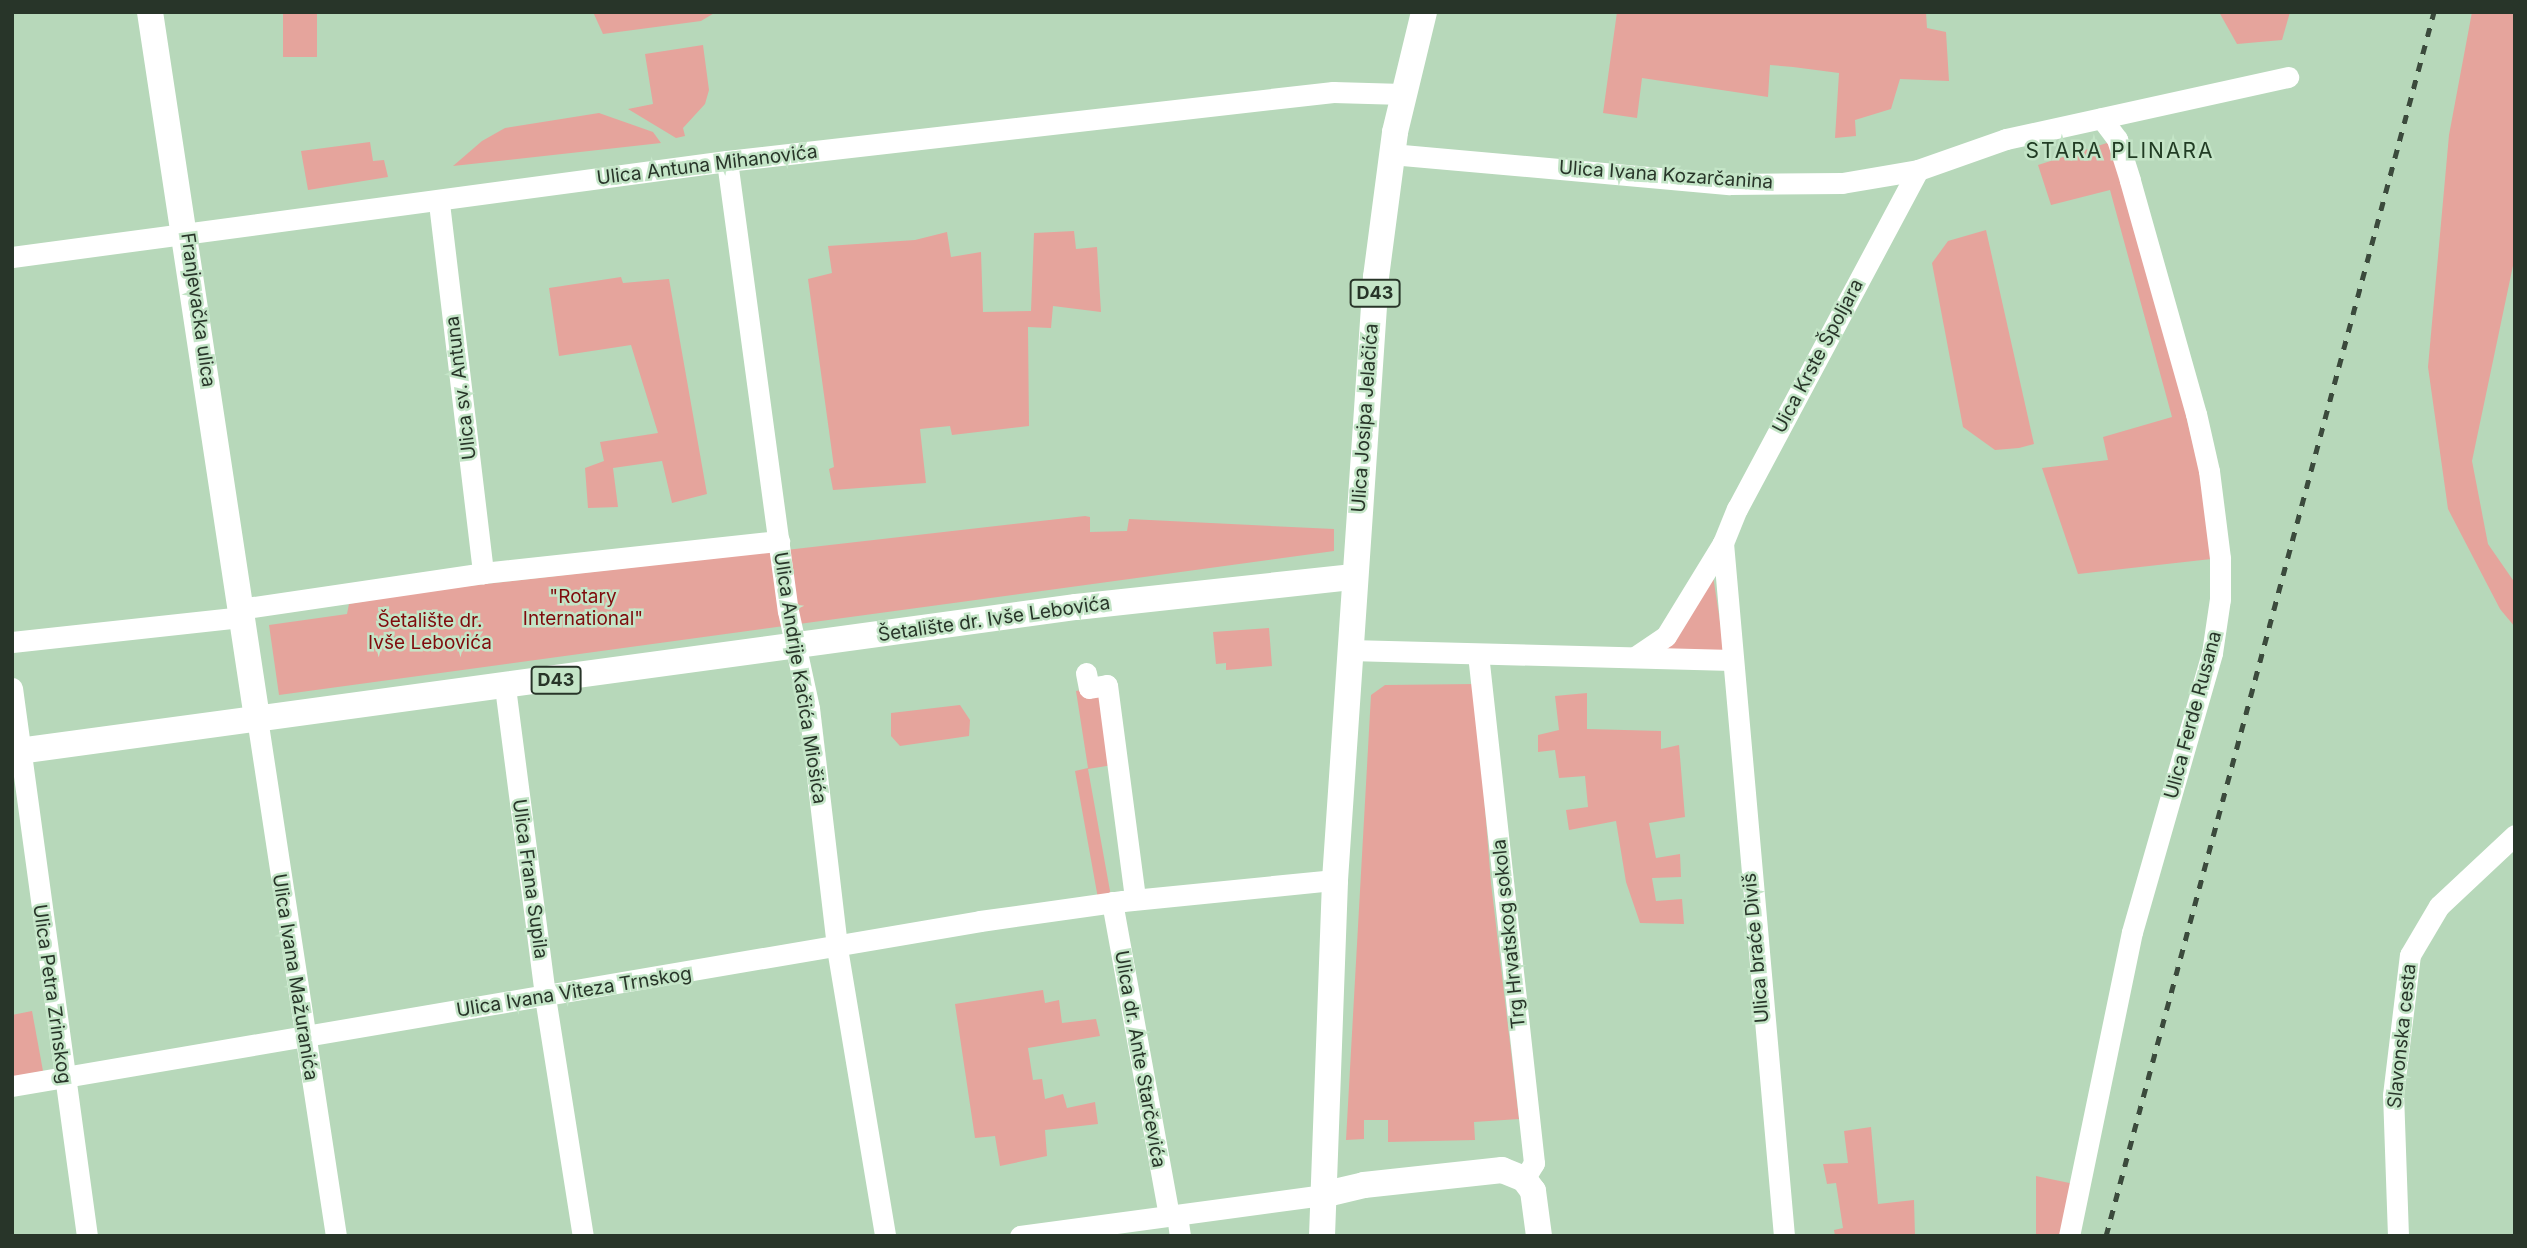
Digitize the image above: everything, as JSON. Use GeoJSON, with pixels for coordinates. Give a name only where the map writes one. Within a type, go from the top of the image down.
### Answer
{"type":"FeatureCollection","features":[{"type":"Feature","properties":{"kind":"main road","name":"Franjevačka ulica"},"geometry":{"type":"LineString","coordinates":[[150,12],[187,233],[257,718]]}},
{"type":"Feature","properties":{"kind":"main road","name":"Ulica Josipa Jelačića"},"geometry":{"type":"LineString","coordinates":[[1353,577],[1376,277],[1391,154],[1424,12]]}},
{"type":"Feature","properties":{"kind":"main road","name":"Šetalište dr. Ivše Lebovića"},"geometry":{"type":"LineString","coordinates":[[16,751],[505,687],[1087,606],[1353,577]]}},
{"type":"Feature","properties":{"kind":"main road"},"geometry":{"type":"LineString","coordinates":[[1322,1236],[1335,880],[1353,577]]}},
{"type":"Feature","properties":{"kind":"main road"},"geometry":{"type":"LineString","coordinates":[[1327,1142],[1345,1174],[1364,1185]]}},
{"type":"Feature","properties":{"kind":"main road"},"geometry":{"type":"LineString","coordinates":[[1322,1195],[1364,1185],[1492,1170],[1524,1179],[1536,1200],[1539,1236]]}},
{"type":"Feature","properties":{"kind":"street"},"geometry":{"type":"LineString","coordinates":[[2101,118],[2288,77]]}},
{"type":"Feature","properties":{"kind":"street","name":"Ulica Antuna Mihanovića"},"geometry":{"type":"LineString","coordinates":[[12,257],[439,203],[727,161],[1333,92],[1403,94]]}},
{"type":"Feature","properties":{"kind":"street","name":"Ulica Ivana Kozarčanina"},"geometry":{"type":"LineString","coordinates":[[1391,154],[1730,184],[1842,183],[1917,170],[2006,139],[2101,118]]}},
{"type":"Feature","properties":{"kind":"street","name":"Ulica Ferde Rusana"},"geometry":{"type":"LineString","coordinates":[[2069,1236],[2132,932],[2211,653],[2220,599],[2212,493],[2196,414],[2117,139],[2101,118]]}},
{"type":"Feature","properties":{"kind":"street","name":"Ulica Andrije Kačića Miošića"},"geometry":{"type":"LineString","coordinates":[[727,161],[779,541],[795,647],[809,708],[837,948],[885,1236]]}},
{"type":"Feature","properties":{"kind":"street","name":"Uica Krste Špoljara"},"geometry":{"type":"LineString","coordinates":[[1635,657],[1665,636],[1723,543],[1743,497],[1917,170]]}},
{"type":"Feature","properties":{"kind":"street","name":"Ulica sv. Antuna"},"geometry":{"type":"LineString","coordinates":[[439,203],[483,573]]}},
{"type":"Feature","properties":{"kind":"street"},"geometry":{"type":"LineString","coordinates":[[12,642],[240,613],[483,573],[779,541]]}},
{"type":"Feature","properties":{"kind":"street","name":"Uica Krste Špoljara"},"geometry":{"type":"LineString","coordinates":[[1723,543],[1732,660]]}},
{"type":"Feature","properties":{"kind":"street"},"geometry":{"type":"LineString","coordinates":[[1349,650],[1732,660]]}},
{"type":"Feature","properties":{"kind":"street","name":"Trg Hrvatskog sokola"},"geometry":{"type":"LineString","coordinates":[[1478,654],[1534,1163],[1524,1179]]}},
{"type":"Feature","properties":{"kind":"street","name":"Ulica braće Diviš"},"geometry":{"type":"LineString","coordinates":[[1732,660],[1784,1236]]}},
{"type":"Feature","properties":{"kind":"street","name":"Ulica dr. Ante Starčevića"},"geometry":{"type":"LineString","coordinates":[[1086,673],[1089,688],[1107,685],[1123,901],[1175,1222]]}},
{"type":"Feature","properties":{"kind":"street","name":"Ulica Frana Supila"},"geometry":{"type":"LineString","coordinates":[[505,687],[545,998],[583,1236]]}},
{"type":"Feature","properties":{"kind":"street","name":"Ulica Petra Zrinskog"},"geometry":{"type":"LineString","coordinates":[[12,688],[16,751],[87,1236]]}},
{"type":"Feature","properties":{"kind":"street","name":"Ulica Ivana Mažuranića"},"geometry":{"type":"LineString","coordinates":[[257,718],[336,1236]]}},
{"type":"Feature","properties":{"kind":"street","name":"Slavonska cesta"},"geometry":{"type":"LineString","coordinates":[[2398,1236],[2393,1095],[2410,955],[2439,906],[2515,835]]}},
{"type":"Feature","properties":{"kind":"street","name":"Ulica Ivana Viteza Trnskog"},"geometry":{"type":"LineString","coordinates":[[12,1086],[305,1035],[545,998],[1123,901],[1335,880]]}},
{"type":"Feature","properties":{"kind":"street"},"geometry":{"type":"LineString","coordinates":[[1020,1236],[1175,1222],[1322,1195]]}},
{"type":"Feature","properties":{"kind":"green space"},"geometry":{"type":"Polygon","coordinates":[[[283,12],[317,12],[317,57],[283,57],[283,12]]]}},
{"type":"Feature","properties":{"kind":"green space"},"geometry":{"type":"Polygon","coordinates":[[[593,12],[716,12],[701,21],[603,34],[593,12]]]}},
{"type":"Feature","properties":{"kind":"green space"},"geometry":{"type":"Polygon","coordinates":[[[1617,12],[1926,12],[1927,28],[1946,32],[1949,81],[1900,79],[1891,109],[1855,120],[1856,136],[1835,138],[1839,73],[1793,67],[1770,65],[1768,97],[1642,78],[1637,118],[1603,113],[1617,12]]]}},
{"type":"Feature","properties":{"kind":"green space"},"geometry":{"type":"Polygon","coordinates":[[[2219,12],[2290,12],[2282,40],[2237,44],[2219,12]]]}},
{"type":"Feature","properties":{"kind":"green space"},"geometry":{"type":"Polygon","coordinates":[[[2472,12],[2515,12],[2515,256],[2472,461],[2488,544],[2515,583],[2515,627],[2500,609],[2448,509],[2428,367],[2449,135],[2472,12]]]}},
{"type":"Feature","properties":{"kind":"green space"},"geometry":{"type":"Polygon","coordinates":[[[703,45],[709,90],[705,104],[683,128],[685,136],[676,138],[628,109],[653,104],[645,54],[703,45]]]}},
{"type":"Feature","properties":{"kind":"green space"},"geometry":{"type":"Polygon","coordinates":[[[599,113],[653,132],[661,143],[453,166],[482,141],[505,128],[599,113]]]}},
{"type":"Feature","properties":{"kind":"green space"},"geometry":{"type":"Polygon","coordinates":[[[370,142],[373,161],[384,160],[388,177],[308,190],[301,151],[370,142]]]}},
{"type":"Feature","properties":{"kind":"green space"},"geometry":{"type":"Polygon","coordinates":[[[2110,142],[2130,180],[2220,558],[2078,574],[2042,468],[2108,460],[2103,437],[2172,417],[2110,190],[2051,205],[2038,165],[2110,142]]]}},
{"type":"Feature","properties":{"kind":"green space"},"geometry":{"type":"Polygon","coordinates":[[[1986,230],[2034,444],[2019,448],[1995,450],[1963,427],[1932,263],[1948,241],[1986,230]]]}},
{"type":"Feature","properties":{"kind":"green space"},"geometry":{"type":"Polygon","coordinates":[[[1074,231],[1076,249],[1097,247],[1101,312],[1053,306],[1051,328],[1028,327],[1029,426],[952,435],[950,426],[920,429],[926,483],[833,490],[829,469],[834,467],[808,279],[832,273],[828,246],[915,240],[947,232],[951,257],[981,252],[983,312],[1031,311],[1034,233],[1074,231]]]}},
{"type":"Feature","properties":{"kind":"green space"},"geometry":{"type":"Polygon","coordinates":[[[621,277],[623,283],[669,279],[707,494],[672,503],[662,461],[613,468],[618,507],[588,508],[585,468],[604,461],[600,442],[658,433],[631,345],[559,356],[549,288],[621,277]]]}},
{"type":"Feature","properties":{"kind":"green space","name":"Šetalište dr. Ivše Lebovića"},"geometry":{"type":"Polygon","coordinates":[[[1090,517],[1090,532],[1127,531],[1129,519],[1334,529],[1334,551],[279,695],[269,625],[347,614],[349,604],[425,591],[1090,517]]]}},
{"type":"Feature","properties":{"kind":"green space"},"geometry":{"type":"Polygon","coordinates":[[[1713,576],[1725,654],[1663,651],[1713,576]]]}},
{"type":"Feature","properties":{"kind":"green space"},"geometry":{"type":"Polygon","coordinates":[[[1269,628],[1272,666],[1226,670],[1226,663],[1216,664],[1213,632],[1269,628]]]}},
{"type":"Feature","properties":{"kind":"green space"},"geometry":{"type":"Polygon","coordinates":[[[1475,684],[1491,883],[1519,1119],[1474,1122],[1475,1140],[1388,1142],[1388,1120],[1364,1120],[1364,1139],[1346,1140],[1371,695],[1385,685],[1475,684]]]}},
{"type":"Feature","properties":{"kind":"green space"},"geometry":{"type":"Polygon","coordinates":[[[1107,685],[1119,764],[1088,769],[1112,902],[1099,904],[1075,771],[1088,768],[1076,691],[1107,685]]]}},
{"type":"Feature","properties":{"kind":"green space"},"geometry":{"type":"Polygon","coordinates":[[[1587,693],[1587,729],[1661,731],[1661,749],[1679,745],[1685,817],[1649,823],[1656,858],[1680,854],[1681,877],[1652,878],[1656,901],[1682,899],[1684,924],[1640,923],[1626,882],[1616,821],[1569,830],[1566,810],[1588,807],[1585,776],[1559,778],[1555,750],[1538,752],[1538,735],[1559,730],[1555,696],[1587,693]]]}},
{"type":"Feature","properties":{"kind":"green space"},"geometry":{"type":"Polygon","coordinates":[[[960,705],[970,720],[969,736],[900,746],[891,736],[891,713],[960,705]]]}},
{"type":"Feature","properties":{"kind":"green space"},"geometry":{"type":"Polygon","coordinates":[[[1043,990],[1045,1003],[1059,1000],[1062,1023],[1096,1019],[1100,1036],[1028,1048],[1033,1080],[1042,1079],[1045,1099],[1063,1094],[1067,1108],[1095,1102],[1098,1124],[1045,1130],[1047,1156],[1000,1166],[995,1136],[975,1138],[955,1004],[1043,990]]]}},
{"type":"Feature","properties":{"kind":"green space"},"geometry":{"type":"Polygon","coordinates":[[[32,1011],[43,1071],[12,1077],[12,1015],[32,1011]]]}},
{"type":"Feature","properties":{"kind":"green space"},"geometry":{"type":"Polygon","coordinates":[[[1871,1127],[1878,1204],[1914,1200],[1915,1236],[1835,1236],[1834,1230],[1843,1228],[1836,1183],[1827,1184],[1823,1164],[1848,1163],[1844,1131],[1871,1127]]]}},
{"type":"Feature","properties":{"kind":"green space"},"geometry":{"type":"Polygon","coordinates":[[[2036,1176],[2079,1185],[2068,1236],[2036,1236],[2036,1176]]]}},
{"type":"Feature","properties":{"kind":"railway"},"geometry":{"type":"LineString","coordinates":[[2106,1236],[2434,12]]}},
{"type":"Feature","properties":{"kind":"district","name":"STARA PLINARA"},"geometry":{"type":"Point","coordinates":[2120,151]}},
{"type":"Feature","properties":{"kind":"park label","name":"\"Rotary International\""},"geometry":{"type":"Point","coordinates":[583,608]}}]}
